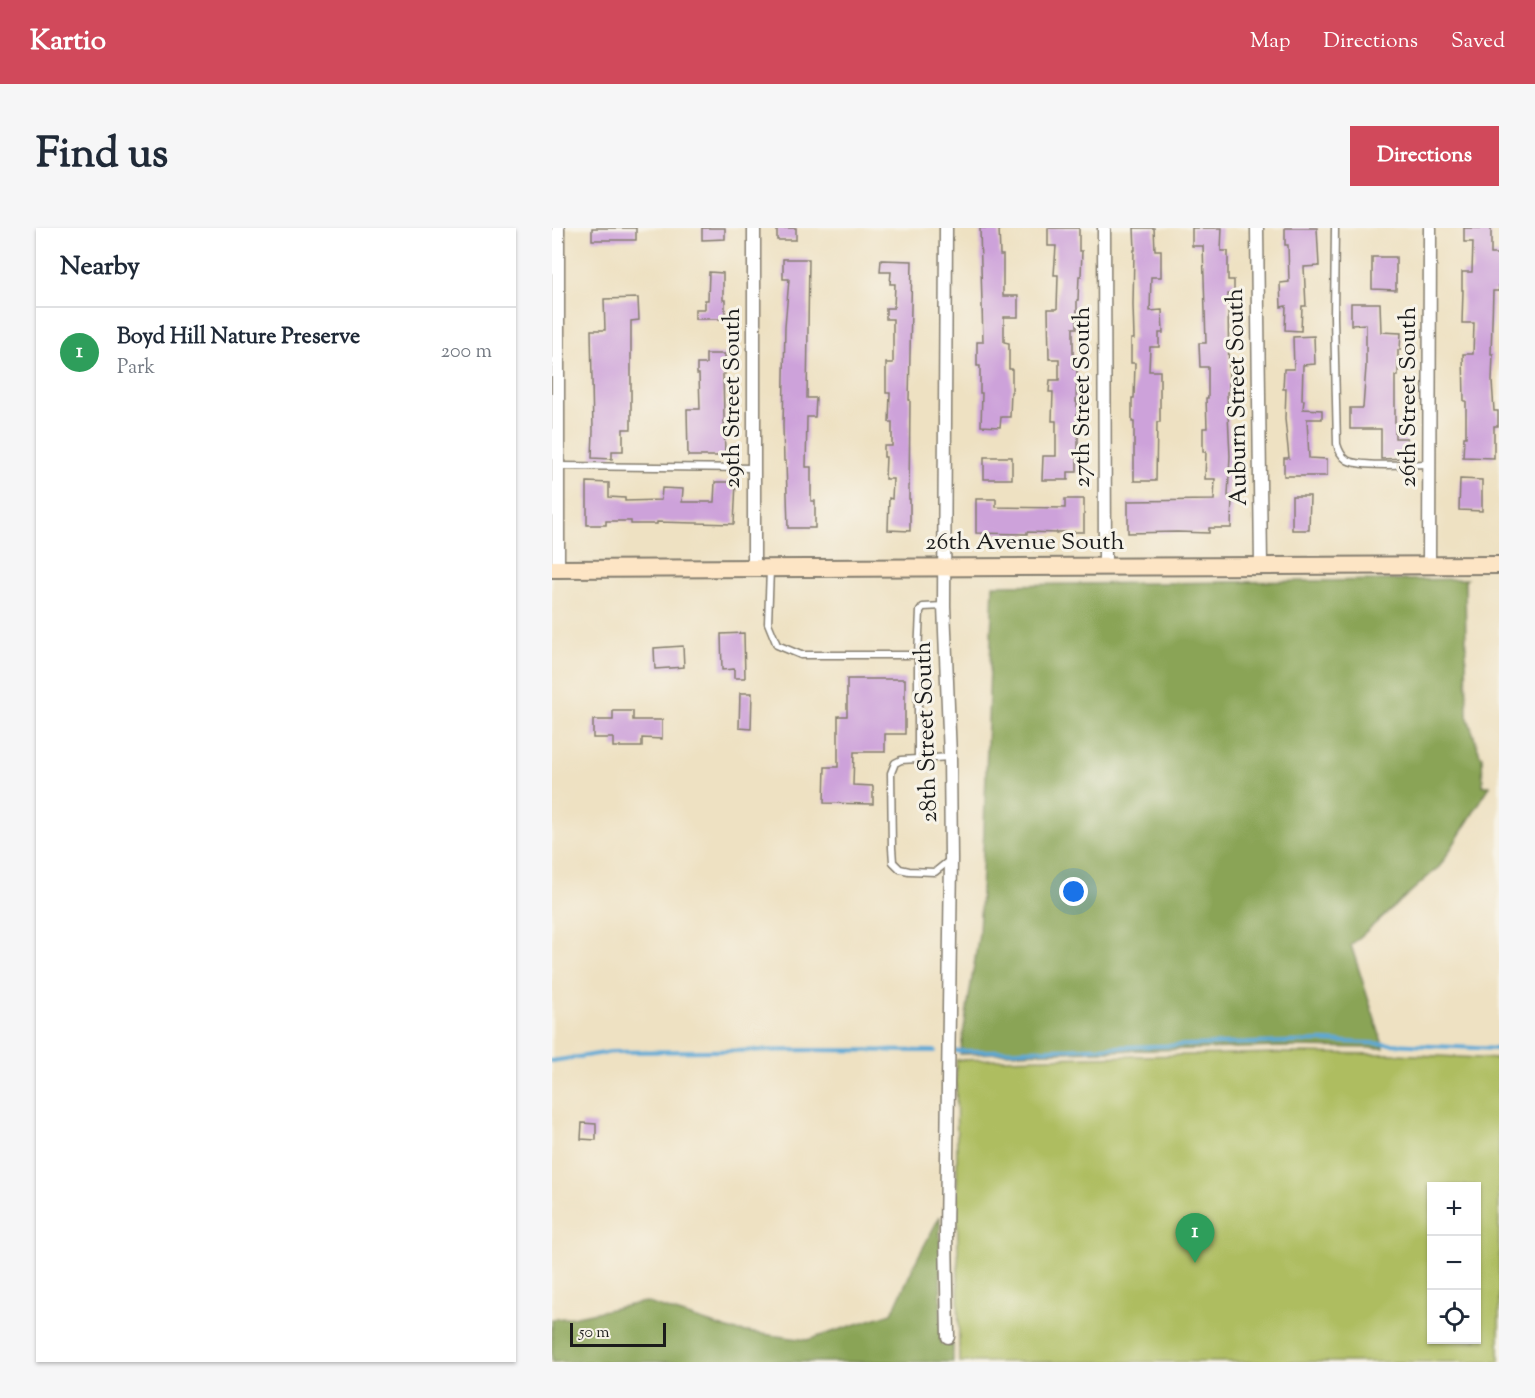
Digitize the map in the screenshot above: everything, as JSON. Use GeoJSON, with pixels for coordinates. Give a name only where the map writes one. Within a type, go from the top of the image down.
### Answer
{"type":"FeatureCollection","features":[{"type":"Feature","properties":{"kind":"street"},"geometry":{"type":"LineString","coordinates":[[555,569],[558,466],[558,228]]}},
{"type":"Feature","properties":{"kind":"street","name":"29th Street South"},"geometry":{"type":"LineString","coordinates":[[754,228],[754,468],[762,568]]}},
{"type":"Feature","properties":{"kind":"street","name":"28th Street South"},"geometry":{"type":"LineString","coordinates":[[946,228],[943,567],[951,859],[946,1235],[948,1337]]}},
{"type":"Feature","properties":{"kind":"street","name":"27th Street South"},"geometry":{"type":"LineString","coordinates":[[1104,228],[1105,567]]}},
{"type":"Feature","properties":{"kind":"street","name":"Auburn Street South"},"geometry":{"type":"LineString","coordinates":[[1257,228],[1261,566]]}},
{"type":"Feature","properties":{"kind":"street","name":"26th Street South"},"geometry":{"type":"LineString","coordinates":[[1429,565],[1430,228]]}},
{"type":"Feature","properties":{"kind":"street","name":"26th Avenue South"},"geometry":{"type":"LineString","coordinates":[[555,569],[1499,565]]}},
{"type":"Feature","properties":{"kind":"lane"},"geometry":{"type":"LineString","coordinates":[[1335,228],[1334,317],[1337,444],[1341,454],[1349,462],[1361,464],[1430,464]]}},
{"type":"Feature","properties":{"kind":"lane"},"geometry":{"type":"LineString","coordinates":[[558,466],[754,468]]}},
{"type":"Feature","properties":{"kind":"lane"},"geometry":{"type":"LineString","coordinates":[[762,568],[768,623],[777,645],[801,655],[918,655]]}},
{"type":"Feature","properties":{"kind":"lane"},"geometry":{"type":"LineString","coordinates":[[918,759],[920,611],[923,607],[944,606]]}},
{"type":"Feature","properties":{"kind":"lane"},"geometry":{"type":"LineString","coordinates":[[950,757],[901,760],[895,763],[891,773],[893,862],[900,869],[935,872],[951,859]]}},
{"type":"Feature","properties":{"kind":"green space"},"geometry":{"type":"Polygon","coordinates":[[[1467,579],[1465,581],[1467,715],[1482,756],[1483,786],[1490,786],[1440,866],[1351,945],[1384,1048],[1283,1047],[960,1054],[979,933],[993,585],[1467,579]]]}},
{"type":"Feature","properties":{"kind":"green space"},"geometry":{"type":"Polygon","coordinates":[[[1283,1053],[1396,1054],[1499,1059],[1499,1362],[959,1362],[956,1060],[1283,1053]]]}},
{"type":"Feature","properties":{"kind":"green space"},"geometry":{"type":"Polygon","coordinates":[[[940,1216],[941,1344],[953,1345],[953,1362],[552,1362],[552,1319],[645,1302],[731,1330],[807,1340],[892,1313],[940,1216]]]}},
{"type":"Feature","properties":{"kind":"building"},"geometry":{"type":"Polygon","coordinates":[[[592,228],[636,228],[636,240],[592,240],[592,228]]]}},
{"type":"Feature","properties":{"kind":"building"},"geometry":{"type":"Polygon","coordinates":[[[702,228],[725,228],[725,239],[702,240],[702,228]]]}},
{"type":"Feature","properties":{"kind":"building"},"geometry":{"type":"Polygon","coordinates":[[[777,228],[796,228],[796,240],[777,240],[777,228]]]}},
{"type":"Feature","properties":{"kind":"building"},"geometry":{"type":"Polygon","coordinates":[[[980,228],[999,228],[1000,255],[1003,255],[1003,296],[1018,296],[1018,317],[1004,317],[1004,342],[1009,343],[1012,391],[1010,417],[1001,417],[1000,427],[981,426],[982,393],[980,393],[980,366],[977,366],[977,342],[983,342],[980,228]]]}},
{"type":"Feature","properties":{"kind":"building"},"geometry":{"type":"Polygon","coordinates":[[[1048,228],[1079,228],[1079,251],[1082,251],[1077,300],[1077,328],[1073,328],[1073,369],[1077,369],[1077,472],[1068,472],[1068,480],[1042,480],[1043,456],[1056,456],[1056,421],[1052,421],[1053,392],[1049,392],[1050,380],[1059,380],[1059,359],[1049,359],[1048,309],[1057,309],[1058,275],[1054,275],[1056,246],[1048,246],[1048,228]]]}},
{"type":"Feature","properties":{"kind":"building"},"geometry":{"type":"Polygon","coordinates":[[[1134,228],[1154,228],[1155,250],[1161,250],[1161,277],[1151,277],[1150,311],[1162,310],[1163,333],[1159,333],[1159,347],[1150,347],[1149,371],[1160,371],[1160,422],[1157,422],[1156,481],[1134,481],[1132,398],[1134,398],[1135,363],[1131,363],[1131,339],[1134,339],[1134,228]]]}},
{"type":"Feature","properties":{"kind":"building"},"geometry":{"type":"Polygon","coordinates":[[[1192,228],[1222,228],[1221,251],[1228,251],[1228,280],[1234,280],[1234,294],[1228,294],[1229,392],[1227,392],[1230,456],[1228,496],[1232,496],[1231,528],[1209,528],[1209,533],[1128,533],[1128,501],[1214,500],[1215,479],[1205,479],[1206,452],[1203,452],[1203,428],[1207,428],[1208,367],[1200,367],[1199,343],[1206,343],[1203,246],[1192,246],[1192,228]]]}},
{"type":"Feature","properties":{"kind":"building"},"geometry":{"type":"Polygon","coordinates":[[[1285,228],[1317,228],[1319,266],[1304,267],[1306,306],[1302,306],[1301,331],[1285,330],[1286,306],[1281,307],[1280,283],[1289,282],[1285,228]]]}},
{"type":"Feature","properties":{"kind":"building"},"geometry":{"type":"Polygon","coordinates":[[[1464,228],[1491,228],[1491,254],[1499,254],[1499,291],[1493,291],[1491,354],[1493,354],[1494,411],[1498,411],[1498,426],[1494,426],[1494,458],[1463,457],[1464,437],[1466,437],[1466,401],[1464,401],[1463,354],[1473,354],[1474,323],[1462,323],[1462,272],[1472,272],[1473,242],[1464,242],[1464,228]]]}},
{"type":"Feature","properties":{"kind":"building"},"geometry":{"type":"Polygon","coordinates":[[[1372,257],[1396,257],[1396,290],[1372,289],[1372,257]]]}},
{"type":"Feature","properties":{"kind":"building"},"geometry":{"type":"Polygon","coordinates":[[[783,259],[809,259],[807,398],[816,398],[815,417],[807,417],[806,467],[811,467],[811,501],[815,501],[815,528],[788,528],[783,426],[785,327],[789,279],[783,279],[783,259]]]}},
{"type":"Feature","properties":{"kind":"building"},"geometry":{"type":"Polygon","coordinates":[[[881,260],[912,261],[909,400],[910,531],[888,530],[889,498],[892,499],[893,479],[885,479],[884,446],[892,446],[892,422],[889,422],[890,393],[886,393],[886,363],[893,363],[893,319],[886,319],[886,308],[894,308],[895,284],[890,284],[891,272],[880,272],[881,260]]]}},
{"type":"Feature","properties":{"kind":"building"},"geometry":{"type":"Polygon","coordinates":[[[709,272],[723,273],[725,319],[695,319],[695,309],[705,309],[705,300],[708,300],[709,272]]]}},
{"type":"Feature","properties":{"kind":"building"},"geometry":{"type":"Polygon","coordinates":[[[638,298],[639,320],[631,321],[631,429],[623,429],[623,451],[612,451],[612,459],[592,458],[591,330],[605,330],[604,299],[638,298]]]}},
{"type":"Feature","properties":{"kind":"building"},"geometry":{"type":"Polygon","coordinates":[[[1351,303],[1380,303],[1381,332],[1401,333],[1400,350],[1398,350],[1398,376],[1395,376],[1395,438],[1407,438],[1407,458],[1381,459],[1381,429],[1350,429],[1350,408],[1363,408],[1366,367],[1366,324],[1351,325],[1351,303]]]}},
{"type":"Feature","properties":{"kind":"building"},"geometry":{"type":"Polygon","coordinates":[[[1314,336],[1315,364],[1303,365],[1302,400],[1304,400],[1303,409],[1322,410],[1322,419],[1307,419],[1309,458],[1327,459],[1327,476],[1284,476],[1284,458],[1289,458],[1285,419],[1286,389],[1283,389],[1284,369],[1294,369],[1293,337],[1314,336]]]}},
{"type":"Feature","properties":{"kind":"building"},"geometry":{"type":"Polygon","coordinates":[[[706,354],[725,354],[725,374],[723,374],[725,456],[688,456],[687,409],[700,409],[697,364],[706,364],[706,354]]]}},
{"type":"Feature","properties":{"kind":"building"},"geometry":{"type":"Polygon","coordinates":[[[984,457],[1012,457],[1012,479],[984,479],[984,457]]]}},
{"type":"Feature","properties":{"kind":"building"},"geometry":{"type":"Polygon","coordinates":[[[1460,479],[1482,480],[1482,511],[1459,510],[1460,479]]]}},
{"type":"Feature","properties":{"kind":"building"},"geometry":{"type":"Polygon","coordinates":[[[587,482],[609,483],[609,497],[625,498],[625,501],[661,500],[662,488],[683,489],[682,502],[714,502],[715,482],[736,482],[734,524],[657,522],[657,524],[631,524],[631,521],[606,521],[606,525],[587,525],[587,482]]]}},
{"type":"Feature","properties":{"kind":"building"},"geometry":{"type":"Polygon","coordinates":[[[1292,496],[1310,496],[1309,530],[1292,530],[1292,496]]]}},
{"type":"Feature","properties":{"kind":"building"},"geometry":{"type":"Polygon","coordinates":[[[976,499],[996,499],[996,507],[1065,508],[1065,499],[1084,499],[1084,532],[976,533],[976,499]]]}},
{"type":"Feature","properties":{"kind":"building"},"geometry":{"type":"Polygon","coordinates":[[[744,633],[745,678],[734,678],[734,669],[722,670],[721,634],[744,633]]]}},
{"type":"Feature","properties":{"kind":"building"},"geometry":{"type":"Polygon","coordinates":[[[683,646],[684,667],[655,669],[654,648],[683,646]]]}},
{"type":"Feature","properties":{"kind":"building"},"geometry":{"type":"Polygon","coordinates":[[[847,679],[905,679],[905,734],[885,734],[885,752],[854,752],[853,785],[873,786],[873,804],[824,803],[825,767],[838,767],[838,716],[847,716],[847,679]]]}},
{"type":"Feature","properties":{"kind":"building"},"geometry":{"type":"Polygon","coordinates":[[[740,693],[752,693],[751,729],[739,728],[740,693]]]}},
{"type":"Feature","properties":{"kind":"building"},"geometry":{"type":"Polygon","coordinates":[[[613,711],[633,711],[633,720],[662,720],[662,739],[642,738],[642,747],[613,747],[613,738],[593,738],[593,720],[613,720],[613,711]]]}},
{"type":"Feature","properties":{"kind":"building"},"geometry":{"type":"Polygon","coordinates":[[[582,1123],[596,1124],[596,1140],[581,1139],[582,1123]]]}},
{"type":"Feature","properties":{"kind":"waterway"},"geometry":{"type":"LineString","coordinates":[[956,1051],[1323,1041],[1499,1049]]}},
{"type":"Feature","properties":{"kind":"waterway"},"geometry":{"type":"LineString","coordinates":[[552,1061],[611,1052],[935,1051]]}},
{"type":"Feature","properties":{"kind":"place","name":"Boyd Hill Nature Preserve"},"geometry":{"type":"Point","coordinates":[1195,1263]}}]}
